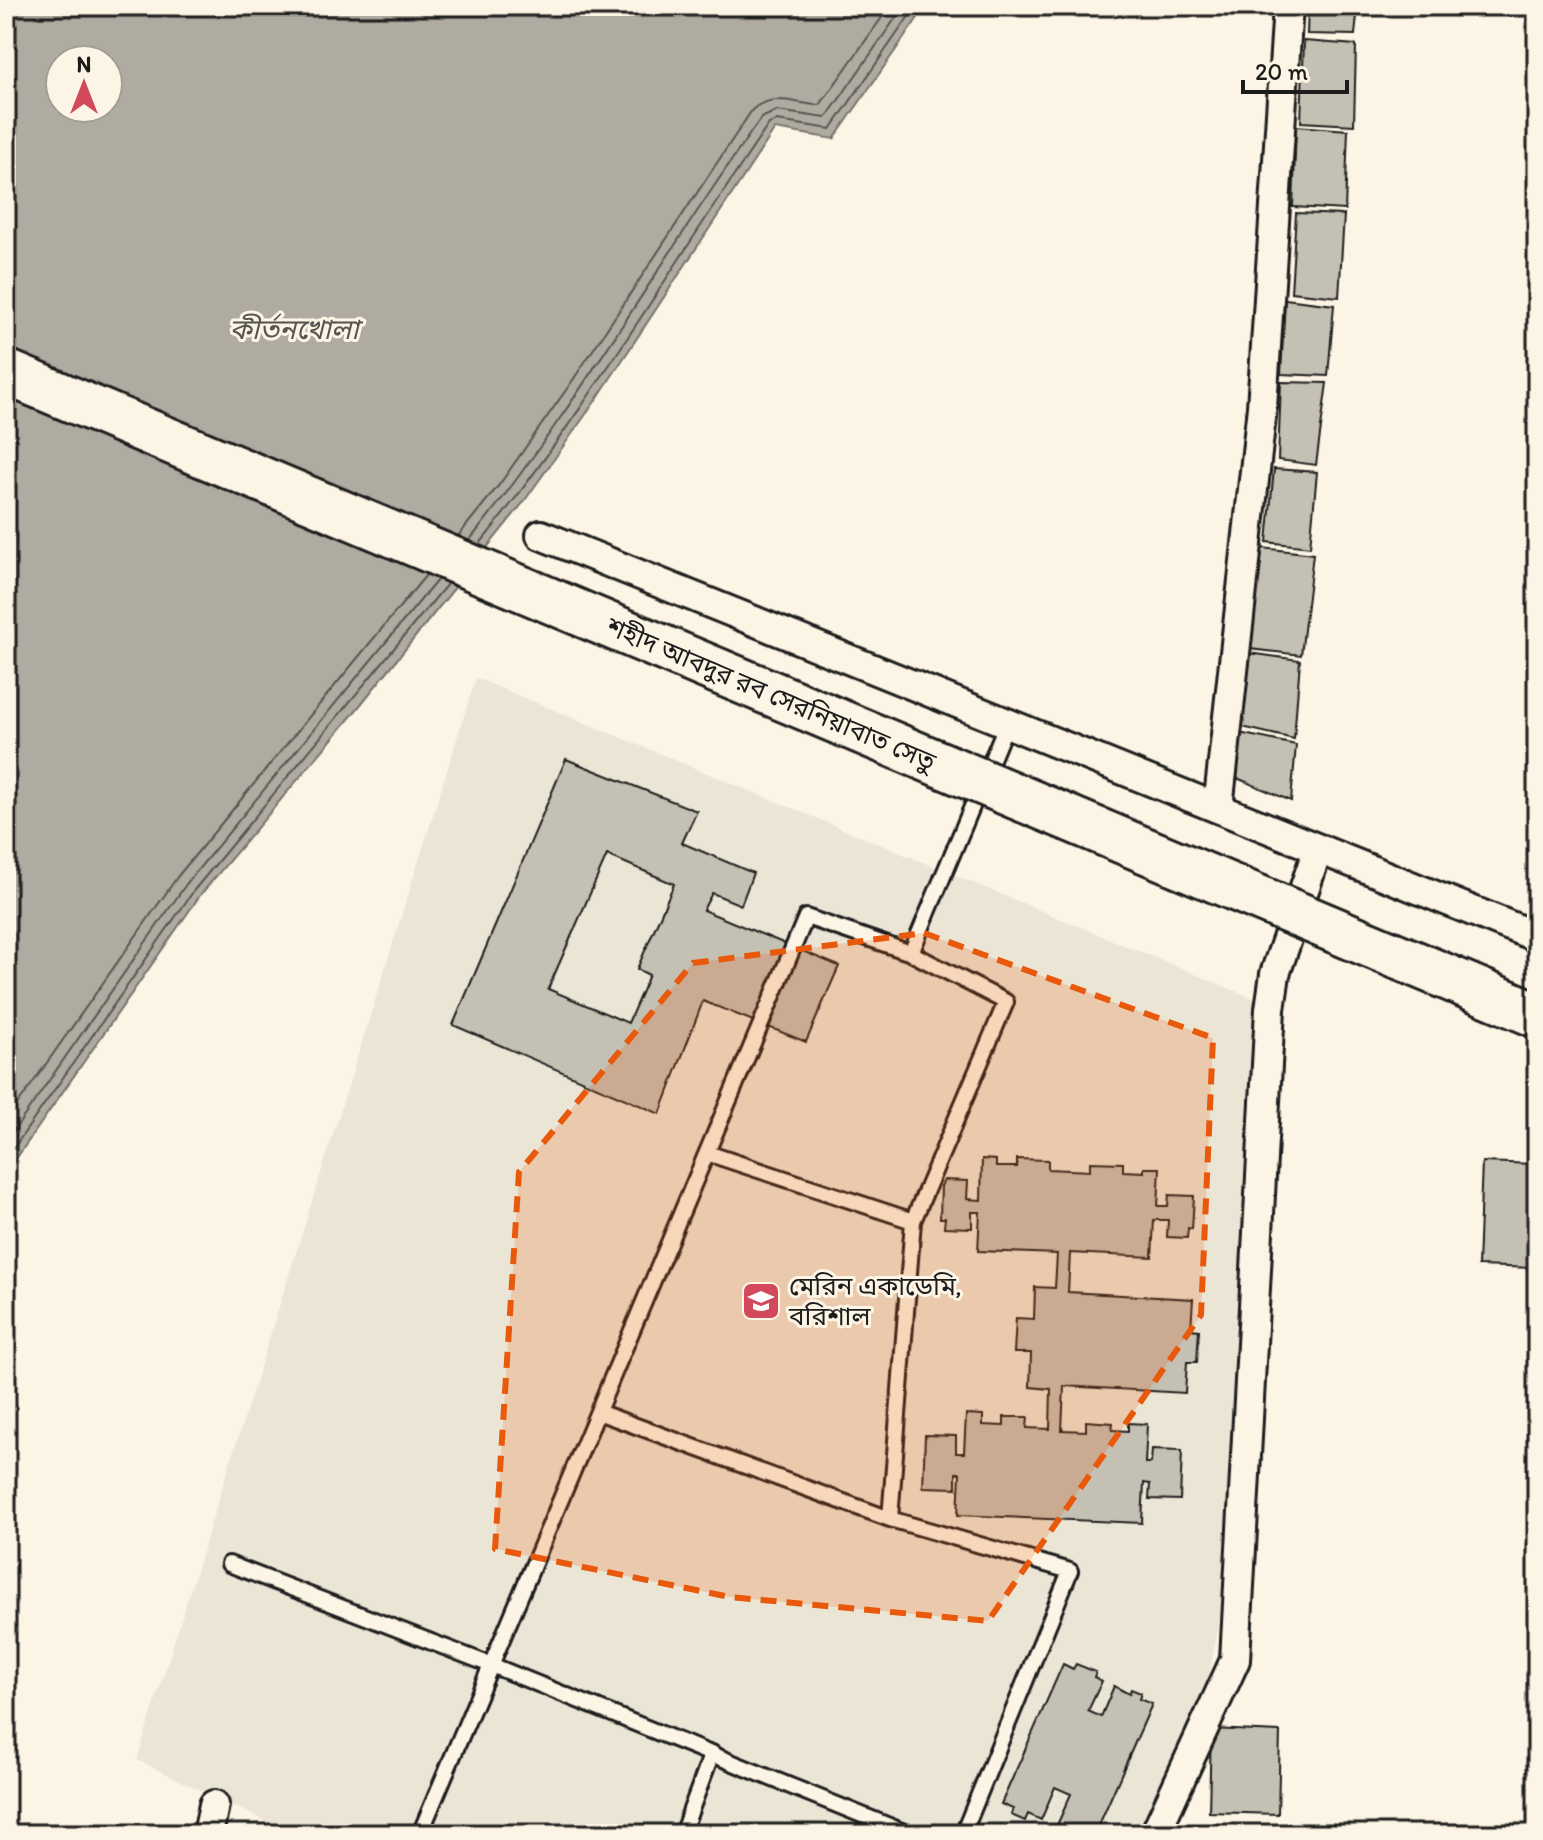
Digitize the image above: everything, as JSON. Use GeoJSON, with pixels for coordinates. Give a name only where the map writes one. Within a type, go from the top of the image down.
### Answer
{"type":"FeatureCollection","features":[{"type":"Feature","properties":{"kind":"highway","name":"শহীদ আবদুর রব সেরনিয়াবাত সেতু"},"geometry":{"type":"LineString","coordinates":[[6,372],[1537,1015]]}},
{"type":"Feature","properties":{"kind":"street"},"geometry":{"type":"LineString","coordinates":[[1218,808],[1262,407],[1288,6]]}},
{"type":"Feature","properties":{"kind":"street"},"geometry":{"type":"LineString","coordinates":[[541,535],[1537,937]]}},
{"type":"Feature","properties":{"kind":"street"},"geometry":{"type":"LineString","coordinates":[[1155,1834],[1235,1660],[1270,1009],[1275,974],[1318,849]]}},
{"type":"Feature","properties":{"kind":"street"},"geometry":{"type":"LineString","coordinates":[[208,1834],[214,1805]]}},
{"type":"Feature","properties":{"kind":"lane"},"geometry":{"type":"LineString","coordinates":[[911,953],[1007,723]]}},
{"type":"Feature","properties":{"kind":"lane"},"geometry":{"type":"LineString","coordinates":[[420,1834],[806,917],[911,953],[1006,1002],[913,1221],[890,1519]]}},
{"type":"Feature","properties":{"kind":"lane"},"geometry":{"type":"LineString","coordinates":[[707,1153],[913,1221]]}},
{"type":"Feature","properties":{"kind":"lane"},"geometry":{"type":"LineString","coordinates":[[598,1412],[890,1519],[1070,1571],[963,1834]]}},
{"type":"Feature","properties":{"kind":"lane"},"geometry":{"type":"LineString","coordinates":[[229,1564],[491,1665],[909,1834]]}},
{"type":"Feature","properties":{"kind":"lane"},"geometry":{"type":"LineString","coordinates":[[682,1834],[712,1753]]}},
{"type":"Feature","properties":{"kind":"highlighted area"},"geometry":{"type":"Polygon","coordinates":[[[924,933],[1213,1038],[1201,1315],[988,1621],[730,1597],[495,1549],[519,1172],[693,963],[924,933]]]}},
{"type":"Feature","properties":{"kind":"shaded area","name":"মেরিন একাডেমি, বরিশাল"},"geometry":{"type":"Polygon","coordinates":[[[476,678],[1260,1001],[1223,1601],[1209,1676],[1136,1834],[293,1834],[137,1760],[476,678]]]}},
{"type":"Feature","properties":{"kind":"water","name":"কীর্তনখোলা"},"geometry":{"type":"Polygon","coordinates":[[[6,6],[926,6],[834,139],[775,129],[596,400],[523,503],[349,719],[201,894],[6,1173],[6,6]]]}},
{"type":"Feature","properties":{"kind":"building"},"geometry":{"type":"Polygon","coordinates":[[[1308,6],[1358,6],[1355,35],[1307,34],[1308,6]]]}},
{"type":"Feature","properties":{"kind":"building"},"geometry":{"type":"Polygon","coordinates":[[[1304,41],[1356,45],[1354,125],[1301,122],[1304,41]]]}},
{"type":"Feature","properties":{"kind":"building"},"geometry":{"type":"Polygon","coordinates":[[[1296,126],[1348,130],[1345,210],[1293,207],[1296,126]]]}},
{"type":"Feature","properties":{"kind":"building"},"geometry":{"type":"Polygon","coordinates":[[[1296,213],[1344,215],[1339,297],[1291,292],[1296,213]]]}},
{"type":"Feature","properties":{"kind":"building"},"geometry":{"type":"Polygon","coordinates":[[[1285,299],[1334,305],[1328,376],[1281,374],[1285,299]]]}},
{"type":"Feature","properties":{"kind":"building"},"geometry":{"type":"Polygon","coordinates":[[[1281,382],[1327,383],[1316,465],[1278,460],[1281,382]]]}},
{"type":"Feature","properties":{"kind":"building"},"geometry":{"type":"Polygon","coordinates":[[[1274,469],[1317,472],[1310,547],[1267,542],[1274,469]]]}},
{"type":"Feature","properties":{"kind":"building"},"geometry":{"type":"Polygon","coordinates":[[[1262,548],[1313,554],[1301,655],[1250,649],[1262,548]]]}},
{"type":"Feature","properties":{"kind":"building"},"geometry":{"type":"Polygon","coordinates":[[[1249,653],[1300,660],[1294,739],[1242,727],[1249,653]]]}},
{"type":"Feature","properties":{"kind":"building"},"geometry":{"type":"Polygon","coordinates":[[[1239,733],[1296,745],[1291,801],[1237,778],[1239,733]]]}},
{"type":"Feature","properties":{"kind":"building"},"geometry":{"type":"Polygon","coordinates":[[[566,759],[697,811],[682,843],[753,873],[741,905],[712,893],[703,910],[839,966],[806,1042],[703,1001],[660,1114],[453,1025],[566,759]],[[607,855],[548,989],[628,1023],[649,975],[637,969],[674,884],[607,855]]]}},
{"type":"Feature","properties":{"kind":"building"},"geometry":{"type":"Polygon","coordinates":[[[982,1159],[996,1160],[996,1167],[1017,1167],[1017,1159],[1048,1160],[1048,1169],[1090,1171],[1090,1162],[1123,1163],[1123,1171],[1144,1172],[1144,1168],[1160,1168],[1158,1206],[1168,1206],[1169,1195],[1194,1196],[1192,1229],[1188,1228],[1187,1238],[1167,1237],[1168,1220],[1154,1220],[1152,1257],[1070,1253],[1068,1292],[1193,1299],[1191,1329],[1199,1330],[1197,1362],[1187,1362],[1185,1393],[1064,1386],[1062,1430],[1086,1431],[1086,1421],[1113,1423],[1112,1430],[1128,1431],[1128,1423],[1147,1424],[1145,1463],[1151,1463],[1152,1449],[1182,1450],[1180,1500],[1149,1499],[1150,1484],[1144,1483],[1142,1523],[958,1515],[960,1473],[956,1473],[956,1488],[923,1487],[925,1435],[956,1436],[956,1453],[964,1453],[966,1414],[983,1415],[983,1425],[1004,1426],[1004,1417],[1028,1417],[1027,1428],[1050,1429],[1051,1389],[1030,1387],[1031,1353],[1014,1353],[1016,1318],[1034,1319],[1035,1287],[1055,1288],[1057,1254],[978,1251],[980,1212],[972,1212],[972,1228],[944,1227],[945,1218],[940,1218],[944,1180],[968,1181],[967,1199],[981,1200],[982,1159]]]}},
{"type":"Feature","properties":{"kind":"building"},"geometry":{"type":"Polygon","coordinates":[[[1482,1162],[1537,1164],[1537,1268],[1478,1266],[1482,1162]]]}},
{"type":"Feature","properties":{"kind":"building"},"geometry":{"type":"Polygon","coordinates":[[[1063,1664],[1073,1669],[1076,1664],[1096,1672],[1094,1677],[1102,1681],[1088,1711],[1101,1717],[1114,1686],[1129,1694],[1131,1689],[1141,1693],[1139,1699],[1152,1704],[1095,1834],[1068,1834],[1070,1831],[1057,1825],[1071,1794],[1055,1787],[1041,1820],[1028,1814],[1025,1821],[1011,1815],[1013,1809],[1001,1804],[1063,1664]]]}},
{"type":"Feature","properties":{"kind":"building"},"geometry":{"type":"Polygon","coordinates":[[[1211,1729],[1280,1732],[1278,1814],[1209,1812],[1211,1729]]]}},
{"type":"Feature","properties":{"kind":"place","name":"মেরিন একাডেমি, বরিশাল"},"geometry":{"type":"Point","coordinates":[761,1301]}}]}
